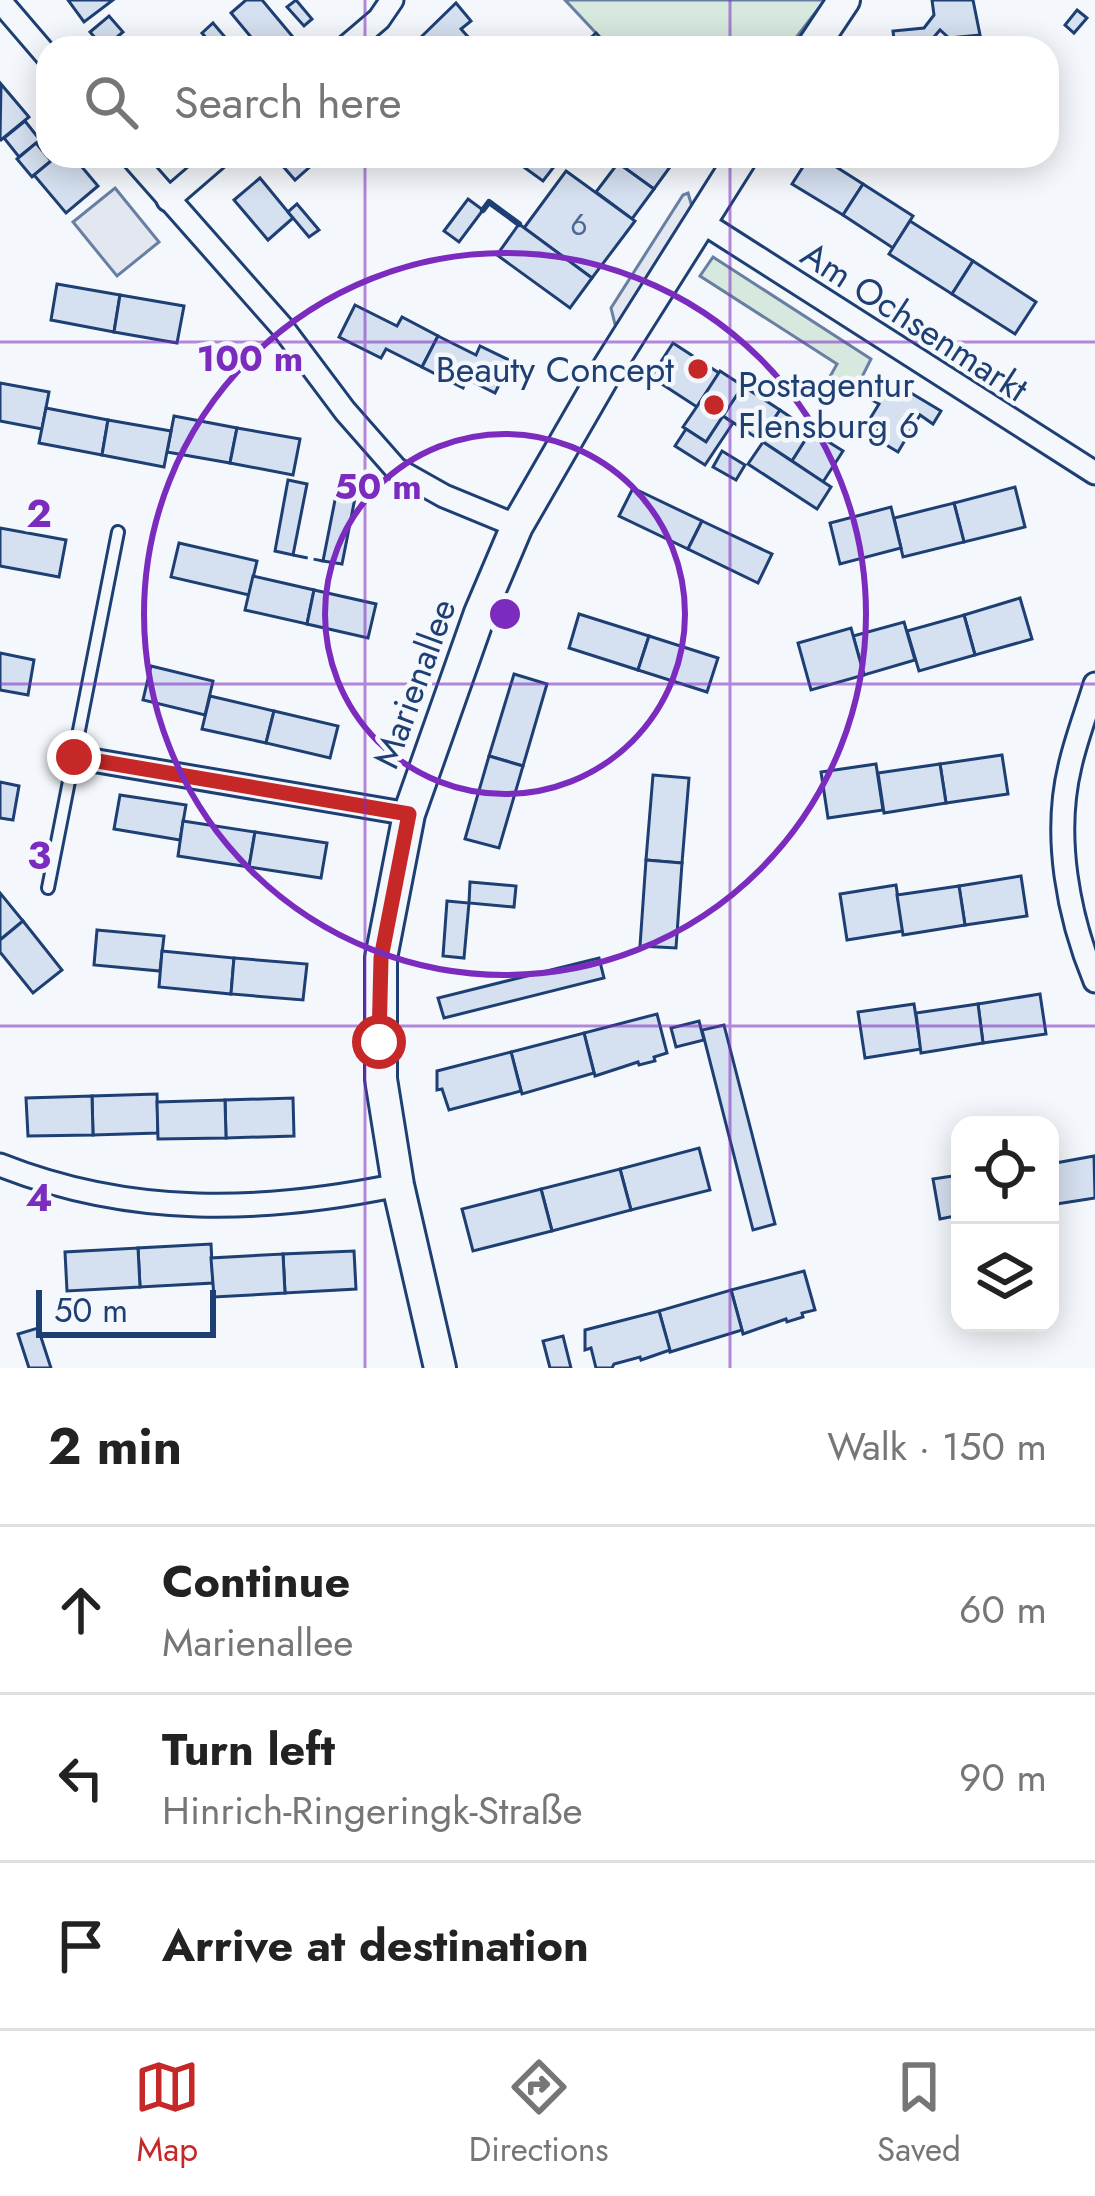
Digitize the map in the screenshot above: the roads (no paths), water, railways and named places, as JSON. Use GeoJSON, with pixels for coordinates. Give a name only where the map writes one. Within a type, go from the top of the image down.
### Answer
{"type":"FeatureCollection","features":[{"type":"Feature","properties":{"kind":"main road"},"geometry":{"type":"LineString","coordinates":[[820,36],[844,0]]}},
{"type":"Feature","properties":{"kind":"main road","name":"Marienallee"},"geometry":{"type":"LineString","coordinates":[[440,1368],[398,1185],[381,1079],[381,958],[409,814],[480,614],[517,526],[607,370],[735,168]]}},
{"type":"Feature","properties":{"kind":"street"},"geometry":{"type":"LineString","coordinates":[[359,36],[392,0]]}},
{"type":"Feature","properties":{"kind":"street"},"geometry":{"type":"LineString","coordinates":[[0,1],[36,44]]}},
{"type":"Feature","properties":{"kind":"street"},"geometry":{"type":"LineString","coordinates":[[141,168],[282,327],[396,469],[444,496],[517,526]]}},
{"type":"Feature","properties":{"kind":"street"},"geometry":{"type":"LineString","coordinates":[[168,200],[205,168]]}},
{"type":"Feature","properties":{"kind":"street","name":"Am Ochsenmarkt"},"geometry":{"type":"LineString","coordinates":[[702,222],[1095,472]]}},
{"type":"Feature","properties":{"kind":"street"},"geometry":{"type":"LineString","coordinates":[[1095,684],[1069,770],[1063,849],[1072,909],[1095,981]]}},
{"type":"Feature","properties":{"kind":"street"},"geometry":{"type":"LineString","coordinates":[[74,757],[409,814]]}},
{"type":"Feature","properties":{"kind":"street"},"geometry":{"type":"LineString","coordinates":[[0,1166],[56,1184],[151,1203],[318,1202],[398,1185]]}},
{"type":"Feature","properties":{"kind":"lane"},"geometry":{"type":"LineString","coordinates":[[48,887],[118,532]]}},
{"type":"Feature","properties":{"kind":"place","name":"Beauty Concept"},"geometry":{"type":"Point","coordinates":[698,369]}},
{"type":"Feature","properties":{"kind":"place","name":"Postagentur Flensburg 6"},"geometry":{"type":"Point","coordinates":[714,405]}}]}
